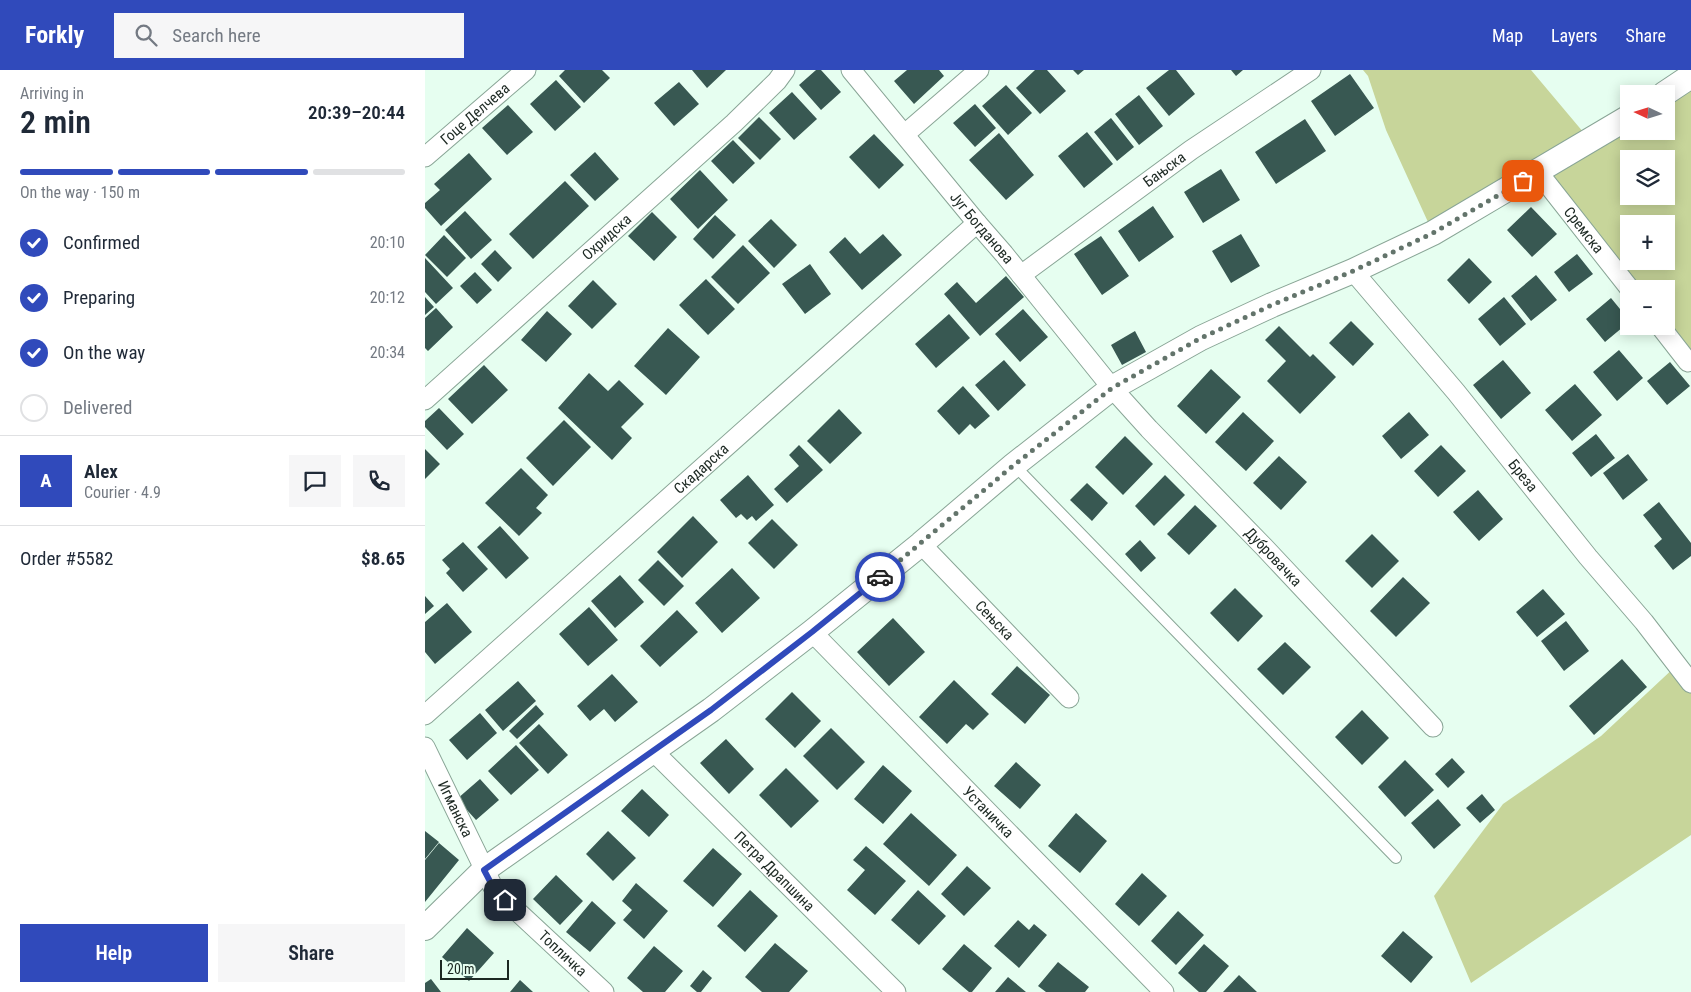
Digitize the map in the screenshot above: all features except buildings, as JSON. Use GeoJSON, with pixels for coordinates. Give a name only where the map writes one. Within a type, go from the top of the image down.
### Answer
{"type":"FeatureCollection","features":[{"type":"Feature","properties":{"kind":"street","name":"Гоце Делчева"},"geometry":{"type":"LineString","coordinates":[[425,157],[526,70]]}},
{"type":"Feature","properties":{"kind":"street","name":"Охридска"},"geometry":{"type":"LineString","coordinates":[[425,400],[734,122],[785,70]]}},
{"type":"Feature","properties":{"kind":"street","name":"Југ Богданова"},"geometry":{"type":"LineString","coordinates":[[851,70],[1112,388]]}},
{"type":"Feature","properties":{"kind":"street"},"geometry":{"type":"LineString","coordinates":[[905,134],[979,70]]}},
{"type":"Feature","properties":{"kind":"street","name":"Бањска"},"geometry":{"type":"LineString","coordinates":[[1021,275],[1191,150],[1311,70]]}},
{"type":"Feature","properties":{"kind":"street"},"geometry":{"type":"LineString","coordinates":[[1675,87],[1691,76]]}},
{"type":"Feature","properties":{"kind":"street"},"geometry":{"type":"LineString","coordinates":[[425,928],[484,870],[711,710],[812,632],[921,544],[1014,465],[1112,388],[1201,338],[1272,305],[1353,271],[1433,233],[1620,122]]}},
{"type":"Feature","properties":{"kind":"street","name":"Сремска"},"geometry":{"type":"LineString","coordinates":[[1538,172],[1623,280]]}},
{"type":"Feature","properties":{"kind":"street","name":"Скадарска"},"geometry":{"type":"LineString","coordinates":[[425,716],[977,223]]}},
{"type":"Feature","properties":{"kind":"street","name":"Бреза"},"geometry":{"type":"LineString","coordinates":[[1353,271],[1457,392],[1588,557],[1644,622],[1691,683]]}},
{"type":"Feature","properties":{"kind":"street"},"geometry":{"type":"LineString","coordinates":[[1667,335],[1688,362]]}},
{"type":"Feature","properties":{"kind":"street","name":"Дубровачка"},"geometry":{"type":"LineString","coordinates":[[1112,388],[1433,727]]}},
{"type":"Feature","properties":{"kind":"street","name":"Сењска"},"geometry":{"type":"LineString","coordinates":[[921,544],[1069,698]]}},
{"type":"Feature","properties":{"kind":"street","name":"Устаничка"},"geometry":{"type":"LineString","coordinates":[[812,632],[1164,992]]}},
{"type":"Feature","properties":{"kind":"street","name":"Игманска"},"geometry":{"type":"LineString","coordinates":[[425,747],[484,870]]}},
{"type":"Feature","properties":{"kind":"street","name":"Петра Драпшина"},"geometry":{"type":"LineString","coordinates":[[653,751],[896,992]]}},
{"type":"Feature","properties":{"kind":"street","name":"Топличка"},"geometry":{"type":"LineString","coordinates":[[484,870],[493,887],[505,900],[604,992]]}},
{"type":"Feature","properties":{"kind":"lane"},"geometry":{"type":"LineString","coordinates":[[1014,465],[1396,858]]}},
{"type":"Feature","properties":{"kind":"green space"},"geometry":{"type":"Polygon","coordinates":[[[1363,70],[1531,70],[1589,139],[1620,120],[1620,140],[1675,140],[1675,85],[1691,70],[1691,367],[1671,335],[1675,335],[1675,280],[1623,280],[1538,172],[1433,233],[1386,130],[1368,76],[1363,70]]]}},
{"type":"Feature","properties":{"kind":"green space"},"geometry":{"type":"Polygon","coordinates":[[[1677,665],[1691,683],[1691,835],[1471,983],[1434,896],[1503,804],[1601,736],[1677,665]]]}},
{"type":"Feature","properties":{"kind":"way so far"},"geometry":{"type":"LineString","coordinates":[[880,577],[1014,465],[1112,388],[1201,338],[1272,305],[1353,271],[1433,233],[1523,181]]}},
{"type":"Feature","properties":{"kind":"route"},"geometry":{"type":"LineString","coordinates":[[505,900],[493,887],[484,870],[711,710],[880,577]]}}]}
